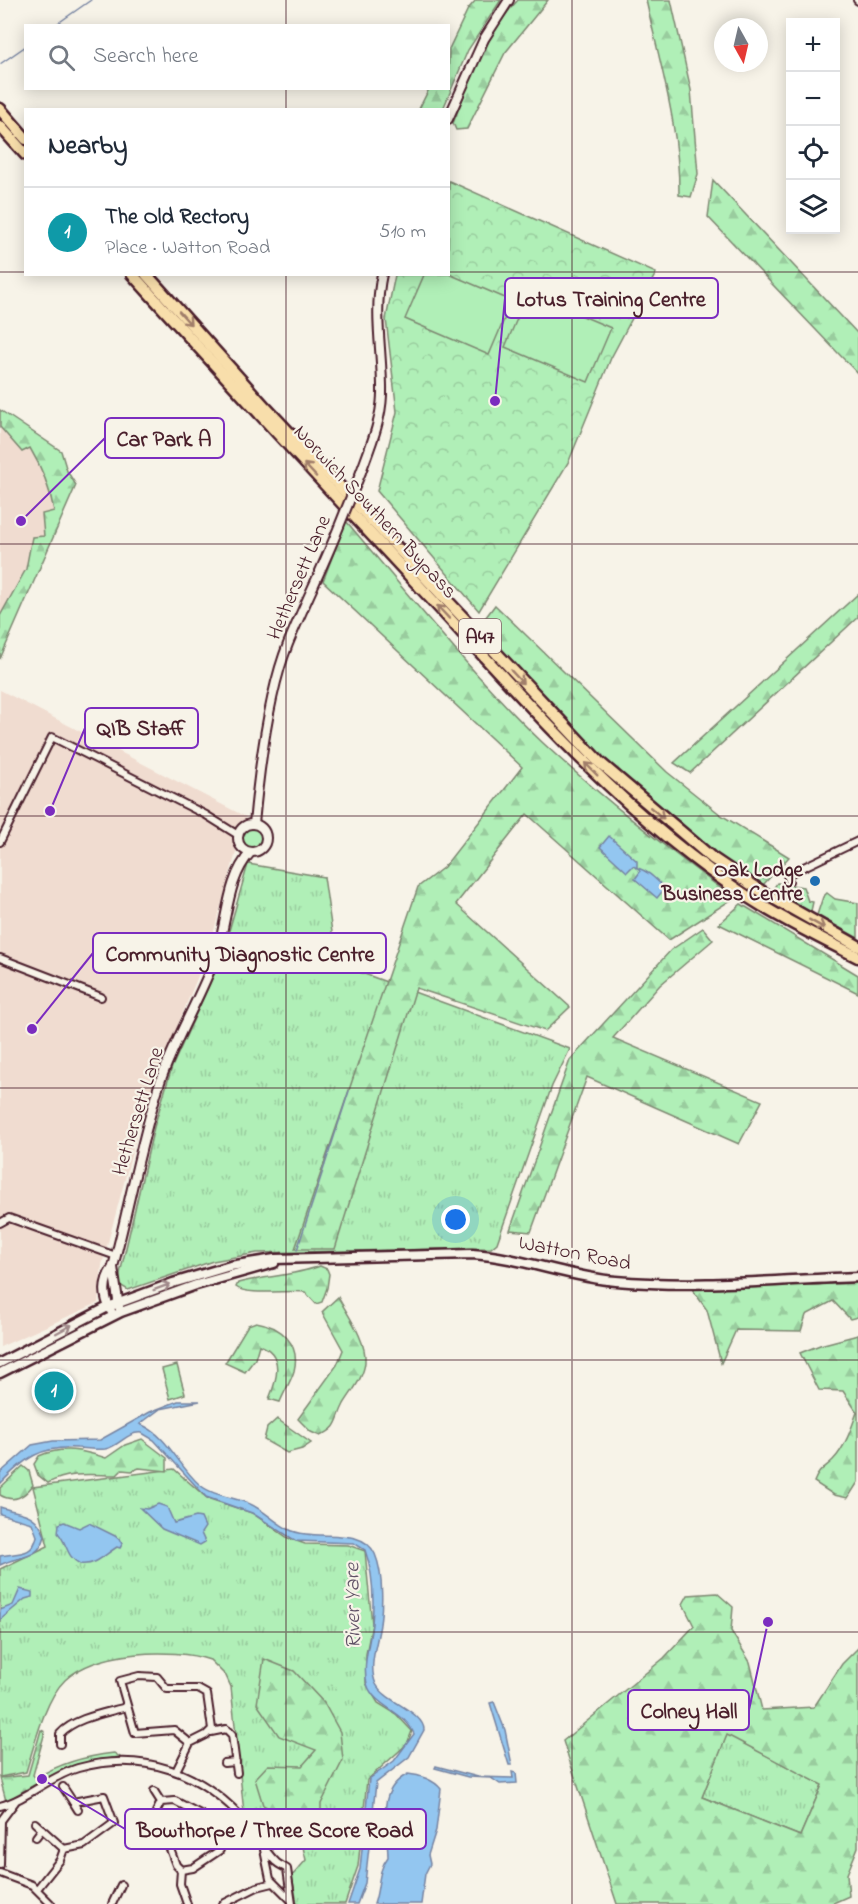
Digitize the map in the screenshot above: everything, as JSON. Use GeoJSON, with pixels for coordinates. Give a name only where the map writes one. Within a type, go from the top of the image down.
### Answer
{"type":"FeatureCollection","features":[{"type":"Feature","properties":{"kind":"highway"},"geometry":{"type":"LineString","coordinates":[[0,110],[24,137]]}},
{"type":"Feature","properties":{"kind":"highway"},"geometry":{"type":"LineString","coordinates":[[0,126],[24,153]]}},
{"type":"Feature","properties":{"kind":"highway","name":"Norwich Southern Bypass"},"geometry":{"type":"LineString","coordinates":[[134,276],[291,450],[598,776],[695,859],[768,909],[858,958]]}},
{"type":"Feature","properties":{"kind":"highway","name":"Norwich Southern Bypass"},"geometry":{"type":"LineString","coordinates":[[148,276],[265,406],[599,762],[712,858],[764,893],[858,946]]}},
{"type":"Feature","properties":{"kind":"main road","name":"Watton Road"},"geometry":{"type":"LineString","coordinates":[[0,1370],[115,1310],[286,1260],[489,1255],[595,1279],[653,1283],[858,1277]]}},
{"type":"Feature","properties":{"kind":"street"},"geometry":{"type":"LineString","coordinates":[[450,115],[484,39],[509,0]]}},
{"type":"Feature","properties":{"kind":"street","name":"Hethersett Lane"},"geometry":{"type":"LineString","coordinates":[[240,866],[251,852],[261,848],[265,839],[262,829],[254,824],[269,716],[277,678],[288,645],[336,534],[373,438],[382,397],[377,306],[382,276]]}},
{"type":"Feature","properties":{"kind":"street"},"geometry":{"type":"LineString","coordinates":[[0,842],[52,737],[206,814],[238,835],[244,827],[254,824]]}},
{"type":"Feature","properties":{"kind":"street","name":"Hethersett Lane"},"geometry":{"type":"LineString","coordinates":[[115,1310],[105,1287],[116,1256],[159,1085],[171,1051],[207,979],[217,951],[240,866],[242,848],[238,835]]}},
{"type":"Feature","properties":{"kind":"street"},"geometry":{"type":"LineString","coordinates":[[787,875],[858,841]]}},
{"type":"Feature","properties":{"kind":"street"},"geometry":{"type":"LineString","coordinates":[[242,848],[251,852]]}},
{"type":"Feature","properties":{"kind":"street"},"geometry":{"type":"LineString","coordinates":[[0,958],[101,997]]}},
{"type":"Feature","properties":{"kind":"street"},"geometry":{"type":"LineString","coordinates":[[0,1223],[9,1218],[116,1256]]}},
{"type":"Feature","properties":{"kind":"street"},"geometry":{"type":"LineString","coordinates":[[190,1743],[174,1730],[135,1733],[120,1685],[123,1678],[158,1677],[167,1689],[198,1689],[207,1694],[212,1729],[210,1732]]}},
{"type":"Feature","properties":{"kind":"street"},"geometry":{"type":"LineString","coordinates":[[60,1744],[60,1734],[69,1726],[90,1716],[126,1707]]}},
{"type":"Feature","properties":{"kind":"street"},"geometry":{"type":"LineString","coordinates":[[176,1771],[190,1743],[218,1730],[230,1731],[237,1773]]}},
{"type":"Feature","properties":{"kind":"street"},"geometry":{"type":"LineString","coordinates":[[0,1806],[18,1799],[62,1774],[105,1762],[144,1762],[176,1771],[202,1783],[224,1798],[248,1824],[278,1864],[287,1869],[291,1902]]}},
{"type":"Feature","properties":{"kind":"street"},"geometry":{"type":"LineString","coordinates":[[224,1763],[236,1762]]}},
{"type":"Feature","properties":{"kind":"street"},"geometry":{"type":"LineString","coordinates":[[63,1787],[78,1810]]}},
{"type":"Feature","properties":{"kind":"street"},"geometry":{"type":"LineString","coordinates":[[154,1791],[161,1802]]}},
{"type":"Feature","properties":{"kind":"street"},"geometry":{"type":"LineString","coordinates":[[64,1849],[84,1845],[114,1823],[104,1796],[73,1802]]}},
{"type":"Feature","properties":{"kind":"street"},"geometry":{"type":"LineString","coordinates":[[1,1821],[18,1799]]}},
{"type":"Feature","properties":{"kind":"street"},"geometry":{"type":"LineString","coordinates":[[175,1801],[202,1815],[222,1842],[220,1850],[193,1868],[182,1870],[173,1860],[158,1819],[157,1807],[161,1802],[175,1801]]}},
{"type":"Feature","properties":{"kind":"street"},"geometry":{"type":"LineString","coordinates":[[0,1811],[0,1865]]}},
{"type":"Feature","properties":{"kind":"street"},"geometry":{"type":"LineString","coordinates":[[35,1823],[64,1849]]}},
{"type":"Feature","properties":{"kind":"street"},"geometry":{"type":"LineString","coordinates":[[36,1837],[42,1829]]}},
{"type":"Feature","properties":{"kind":"street"},"geometry":{"type":"LineString","coordinates":[[263,1846],[268,1873],[291,1902]]}},
{"type":"Feature","properties":{"kind":"street"},"geometry":{"type":"LineString","coordinates":[[38,1889],[60,1860],[64,1849]]}},
{"type":"Feature","properties":{"kind":"street"},"geometry":{"type":"LineString","coordinates":[[257,1887],[278,1864]]}},
{"type":"Feature","properties":{"kind":"street"},"geometry":{"type":"LineString","coordinates":[[182,1870],[180,1879],[186,1904]]}},
{"type":"Feature","properties":{"kind":"street"},"geometry":{"type":"LineString","coordinates":[[0,1873],[16,1876],[38,1889],[51,1904]]}},
{"type":"Feature","properties":{"kind":"street"},"geometry":{"type":"LineString","coordinates":[[223,1904],[257,1887],[287,1880]]}},
{"type":"Feature","properties":{"kind":"street"},"geometry":{"type":"LineString","coordinates":[[112,1904],[121,1885]]}},
{"type":"Feature","properties":{"kind":"shaded area"},"geometry":{"type":"Polygon","coordinates":[[[0,426],[44,454],[61,497],[0,636],[0,426]]]}},
{"type":"Feature","properties":{"kind":"shaded area"},"geometry":{"type":"Polygon","coordinates":[[[0,690],[246,817],[208,952],[145,1104],[102,1265],[98,1303],[0,1347],[0,690]]]}},
{"type":"Feature","properties":{"kind":"green space"},"geometry":{"type":"Polygon","coordinates":[[[476,0],[501,0],[468,50],[443,108],[420,108],[428,90],[450,90],[450,47],[468,9],[476,0]]]}},
{"type":"Feature","properties":{"kind":"green space"},"geometry":{"type":"Polygon","coordinates":[[[518,0],[548,0],[505,53],[467,129],[456,130],[453,123],[480,58],[497,27],[518,0]]]}},
{"type":"Feature","properties":{"kind":"green space"},"geometry":{"type":"Polygon","coordinates":[[[646,0],[671,0],[691,90],[698,174],[691,197],[679,195],[673,121],[646,0]]]}},
{"type":"Feature","properties":{"kind":"green space"},"geometry":{"type":"Polygon","coordinates":[[[713,180],[858,334],[858,374],[708,217],[713,180]]]}},
{"type":"Feature","properties":{"kind":"green space"},"geometry":{"type":"Polygon","coordinates":[[[450,181],[656,273],[611,358],[569,461],[479,611],[377,491],[397,412],[386,319],[395,276],[450,276],[450,181]]]}},
{"type":"Feature","properties":{"kind":"green space"},"geometry":{"type":"Polygon","coordinates":[[[450,274],[512,301],[489,355],[405,319],[424,276],[450,274]]]}},
{"type":"Feature","properties":{"kind":"green space"},"geometry":{"type":"Polygon","coordinates":[[[528,293],[611,328],[588,382],[505,347],[528,293]]]}},
{"type":"Feature","properties":{"kind":"green space"},"geometry":{"type":"Polygon","coordinates":[[[0,410],[61,451],[67,471],[76,485],[0,659],[0,616],[26,569],[32,537],[44,536],[42,514],[54,511],[48,486],[30,448],[22,452],[0,427],[0,410]]]}},
{"type":"Feature","properties":{"kind":"green space"},"geometry":{"type":"Polygon","coordinates":[[[346,521],[466,663],[543,743],[636,823],[734,898],[669,940],[527,814],[456,904],[570,1007],[545,1031],[416,988],[335,1249],[295,1249],[418,887],[444,867],[522,767],[323,581],[346,521]]]}},
{"type":"Feature","properties":{"kind":"green space"},"geometry":{"type":"Polygon","coordinates":[[[858,594],[858,617],[690,773],[674,763],[858,594]]]}},
{"type":"Feature","properties":{"kind":"green space"},"geometry":{"type":"Polygon","coordinates":[[[495,605],[667,772],[721,815],[789,857],[762,886],[699,841],[620,776],[477,629],[495,605]]]}},
{"type":"Feature","properties":{"kind":"green space"},"geometry":{"type":"Polygon","coordinates":[[[252,827],[262,834],[263,838],[256,848],[252,849],[242,842],[241,838],[248,828],[252,827]]]}},
{"type":"Feature","properties":{"kind":"green space"},"geometry":{"type":"Polygon","coordinates":[[[248,864],[324,877],[335,953],[351,969],[570,1049],[552,1086],[497,1243],[491,1248],[257,1253],[213,1261],[128,1290],[120,1285],[119,1278],[154,1127],[172,1067],[221,959],[248,864]]]}},
{"type":"Feature","properties":{"kind":"green space"},"geometry":{"type":"Polygon","coordinates":[[[777,883],[803,887],[808,901],[813,902],[811,911],[807,911],[772,891],[777,883]]]}},
{"type":"Feature","properties":{"kind":"green space"},"geometry":{"type":"Polygon","coordinates":[[[827,893],[835,899],[858,903],[858,938],[817,915],[823,897],[827,893]]]}},
{"type":"Feature","properties":{"kind":"green space"},"geometry":{"type":"Polygon","coordinates":[[[741,904],[858,975],[858,993],[719,924],[741,904]]]}},
{"type":"Feature","properties":{"kind":"green space"},"geometry":{"type":"Polygon","coordinates":[[[703,928],[713,940],[660,985],[613,1038],[762,1101],[739,1144],[587,1077],[531,1232],[510,1230],[570,1060],[671,950],[703,928]]]}},
{"type":"Feature","properties":{"kind":"green space"},"geometry":{"type":"Polygon","coordinates":[[[320,1266],[327,1269],[329,1274],[322,1302],[316,1304],[305,1292],[257,1292],[236,1287],[238,1283],[300,1272],[320,1266]]]}},
{"type":"Feature","properties":{"kind":"green space"},"geometry":{"type":"Polygon","coordinates":[[[858,1283],[858,1317],[850,1319],[833,1301],[806,1315],[801,1331],[736,1330],[721,1363],[707,1310],[692,1289],[858,1283]]]}},
{"type":"Feature","properties":{"kind":"green space"},"geometry":{"type":"Polygon","coordinates":[[[338,1297],[360,1337],[365,1362],[360,1378],[344,1404],[336,1423],[331,1430],[320,1436],[311,1432],[298,1419],[337,1365],[343,1350],[322,1312],[338,1297]]]}},
{"type":"Feature","properties":{"kind":"green space"},"geometry":{"type":"Polygon","coordinates":[[[256,1322],[281,1332],[292,1345],[295,1353],[294,1371],[280,1402],[269,1399],[277,1368],[273,1354],[267,1349],[259,1345],[255,1359],[245,1372],[225,1363],[248,1325],[256,1322]]]}},
{"type":"Feature","properties":{"kind":"green space"},"geometry":{"type":"Polygon","coordinates":[[[858,1335],[858,1482],[848,1498],[834,1495],[814,1482],[820,1472],[841,1450],[857,1412],[843,1391],[819,1390],[800,1353],[858,1335]]]}},
{"type":"Feature","properties":{"kind":"green space"},"geometry":{"type":"Polygon","coordinates":[[[177,1365],[185,1394],[170,1399],[162,1369],[177,1365]]]}},
{"type":"Feature","properties":{"kind":"green space"},"geometry":{"type":"Polygon","coordinates":[[[277,1419],[311,1443],[302,1449],[287,1453],[264,1440],[267,1428],[277,1419]]]}},
{"type":"Feature","properties":{"kind":"green space"},"geometry":{"type":"Polygon","coordinates":[[[142,1439],[167,1458],[167,1471],[139,1468],[132,1471],[122,1470],[117,1475],[74,1475],[48,1483],[38,1475],[34,1464],[39,1456],[64,1450],[81,1451],[106,1458],[125,1445],[142,1439]]]}},
{"type":"Feature","properties":{"kind":"green space"},"geometry":{"type":"Polygon","coordinates":[[[23,1466],[29,1471],[33,1485],[18,1498],[0,1495],[0,1488],[23,1466]]]}},
{"type":"Feature","properties":{"kind":"green space"},"geometry":{"type":"Polygon","coordinates":[[[174,1469],[207,1498],[252,1513],[288,1538],[305,1544],[348,1545],[365,1551],[372,1624],[366,1654],[366,1683],[378,1703],[396,1714],[412,1731],[407,1744],[367,1780],[358,1866],[345,1904],[297,1904],[292,1876],[306,1860],[302,1843],[290,1833],[268,1848],[244,1813],[231,1687],[226,1676],[210,1660],[176,1654],[135,1654],[95,1663],[79,1670],[65,1680],[52,1699],[41,1723],[26,1772],[0,1777],[0,1569],[48,1546],[33,1487],[174,1469]]]}},
{"type":"Feature","properties":{"kind":"green space"},"geometry":{"type":"Polygon","coordinates":[[[717,1593],[733,1607],[731,1631],[750,1662],[762,1710],[814,1707],[842,1664],[858,1648],[858,1847],[847,1874],[849,1896],[831,1904],[617,1904],[563,1741],[664,1658],[694,1626],[683,1604],[688,1595],[717,1593]],[[727,1735],[702,1797],[800,1836],[822,1785],[727,1735]]]}},
{"type":"Feature","properties":{"kind":"green space"},"geometry":{"type":"Polygon","coordinates":[[[264,1659],[294,1671],[324,1703],[340,1732],[343,1760],[321,1804],[321,1826],[303,1827],[263,1805],[255,1779],[268,1765],[302,1766],[316,1750],[279,1736],[257,1704],[264,1659]]]}},
{"type":"Feature","properties":{"kind":"green space"},"geometry":{"type":"Polygon","coordinates":[[[41,1730],[45,1732],[33,1775],[36,1778],[54,1768],[83,1758],[114,1753],[120,1757],[90,1761],[50,1776],[6,1801],[0,1778],[28,1775],[41,1730]]]}},
{"type":"Feature","properties":{"kind":"green space"},"geometry":{"type":"Polygon","coordinates":[[[727,1734],[822,1785],[800,1836],[702,1797],[727,1734]]]}},
{"type":"Feature","properties":{"kind":"water"},"geometry":{"type":"Polygon","coordinates":[[[609,836],[637,861],[637,868],[633,866],[627,872],[600,847],[609,836]]]}},
{"type":"Feature","properties":{"kind":"water"},"geometry":{"type":"Polygon","coordinates":[[[638,868],[665,888],[657,898],[635,879],[640,872],[638,868]]]}},
{"type":"Feature","properties":{"kind":"water"},"geometry":{"type":"Polygon","coordinates":[[[178,1401],[200,1401],[160,1409],[140,1424],[150,1429],[166,1443],[192,1477],[205,1489],[255,1507],[288,1529],[299,1533],[359,1539],[375,1554],[380,1572],[382,1605],[373,1660],[374,1678],[376,1684],[387,1696],[418,1718],[424,1730],[409,1757],[376,1783],[365,1883],[357,1904],[348,1904],[360,1869],[369,1779],[394,1761],[414,1734],[404,1720],[376,1698],[367,1684],[366,1661],[372,1624],[373,1596],[370,1568],[365,1550],[354,1543],[296,1541],[252,1513],[206,1497],[154,1440],[142,1433],[132,1434],[105,1449],[64,1448],[43,1452],[17,1467],[0,1484],[0,1473],[32,1445],[53,1441],[100,1440],[150,1412],[178,1401]]]}},
{"type":"Feature","properties":{"kind":"water"},"geometry":{"type":"Polygon","coordinates":[[[158,1504],[167,1507],[174,1523],[196,1517],[201,1518],[205,1527],[201,1533],[205,1542],[200,1545],[162,1529],[140,1508],[147,1509],[158,1504]]]}},
{"type":"Feature","properties":{"kind":"water"},"geometry":{"type":"Polygon","coordinates":[[[0,1507],[32,1518],[45,1536],[38,1550],[33,1554],[0,1565],[0,1556],[28,1551],[35,1543],[37,1536],[32,1523],[0,1514],[0,1507]]]}},
{"type":"Feature","properties":{"kind":"water"},"geometry":{"type":"Polygon","coordinates":[[[64,1522],[79,1528],[89,1523],[115,1536],[123,1543],[120,1548],[117,1547],[95,1562],[80,1564],[72,1558],[58,1533],[59,1524],[64,1522]]]}},
{"type":"Feature","properties":{"kind":"water"},"geometry":{"type":"Polygon","coordinates":[[[20,1589],[32,1592],[32,1597],[25,1599],[0,1620],[0,1610],[13,1605],[20,1589]]]}},
{"type":"Feature","properties":{"kind":"water"},"geometry":{"type":"Polygon","coordinates":[[[494,1702],[505,1730],[512,1765],[509,1765],[490,1703],[494,1702]]]}},
{"type":"Feature","properties":{"kind":"water"},"geometry":{"type":"Polygon","coordinates":[[[436,1766],[478,1777],[513,1778],[512,1772],[516,1773],[517,1783],[500,1784],[491,1778],[468,1777],[435,1768],[436,1766]]]}},
{"type":"Feature","properties":{"kind":"water"},"geometry":{"type":"Polygon","coordinates":[[[408,1774],[426,1778],[441,1789],[436,1830],[428,1855],[430,1864],[425,1874],[421,1904],[374,1904],[380,1874],[388,1857],[385,1822],[387,1800],[397,1781],[408,1774]]]}},
{"type":"Feature","properties":{"kind":"waterway"},"geometry":{"type":"LineString","coordinates":[[57,24],[91,0]]}},
{"type":"Feature","properties":{"kind":"waterway"},"geometry":{"type":"LineString","coordinates":[[0,64],[24,47]]}},
{"type":"Feature","properties":{"kind":"waterway"},"geometry":{"type":"LineString","coordinates":[[297,1250],[349,1091]]}},
{"type":"Feature","properties":{"kind":"place","name":"Lotus Training Centre"},"geometry":{"type":"Point","coordinates":[495,401]}},
{"type":"Feature","properties":{"kind":"place","name":"Car Park A"},"geometry":{"type":"Point","coordinates":[21,521]}},
{"type":"Feature","properties":{"kind":"place","name":"QIB Staff"},"geometry":{"type":"Point","coordinates":[50,811]}},
{"type":"Feature","properties":{"kind":"place","name":"Oak Lodge Business Centre"},"geometry":{"type":"Point","coordinates":[815,881]}},
{"type":"Feature","properties":{"kind":"place","name":"Community Diagnostic Centre"},"geometry":{"type":"Point","coordinates":[32,1029]}},
{"type":"Feature","properties":{"kind":"place","name":"The Old Rectory"},"geometry":{"type":"Point","coordinates":[54,1391]}},
{"type":"Feature","properties":{"kind":"place","name":"Colney Hall"},"geometry":{"type":"Point","coordinates":[768,1622]}},
{"type":"Feature","properties":{"kind":"place","name":"Bowthorpe / Three Score Road"},"geometry":{"type":"Point","coordinates":[42,1779]}},
{"type":"Feature","properties":{"kind":"water label","name":"River Yare"},"geometry":{"type":"Point","coordinates":[351,1606]}}]}
